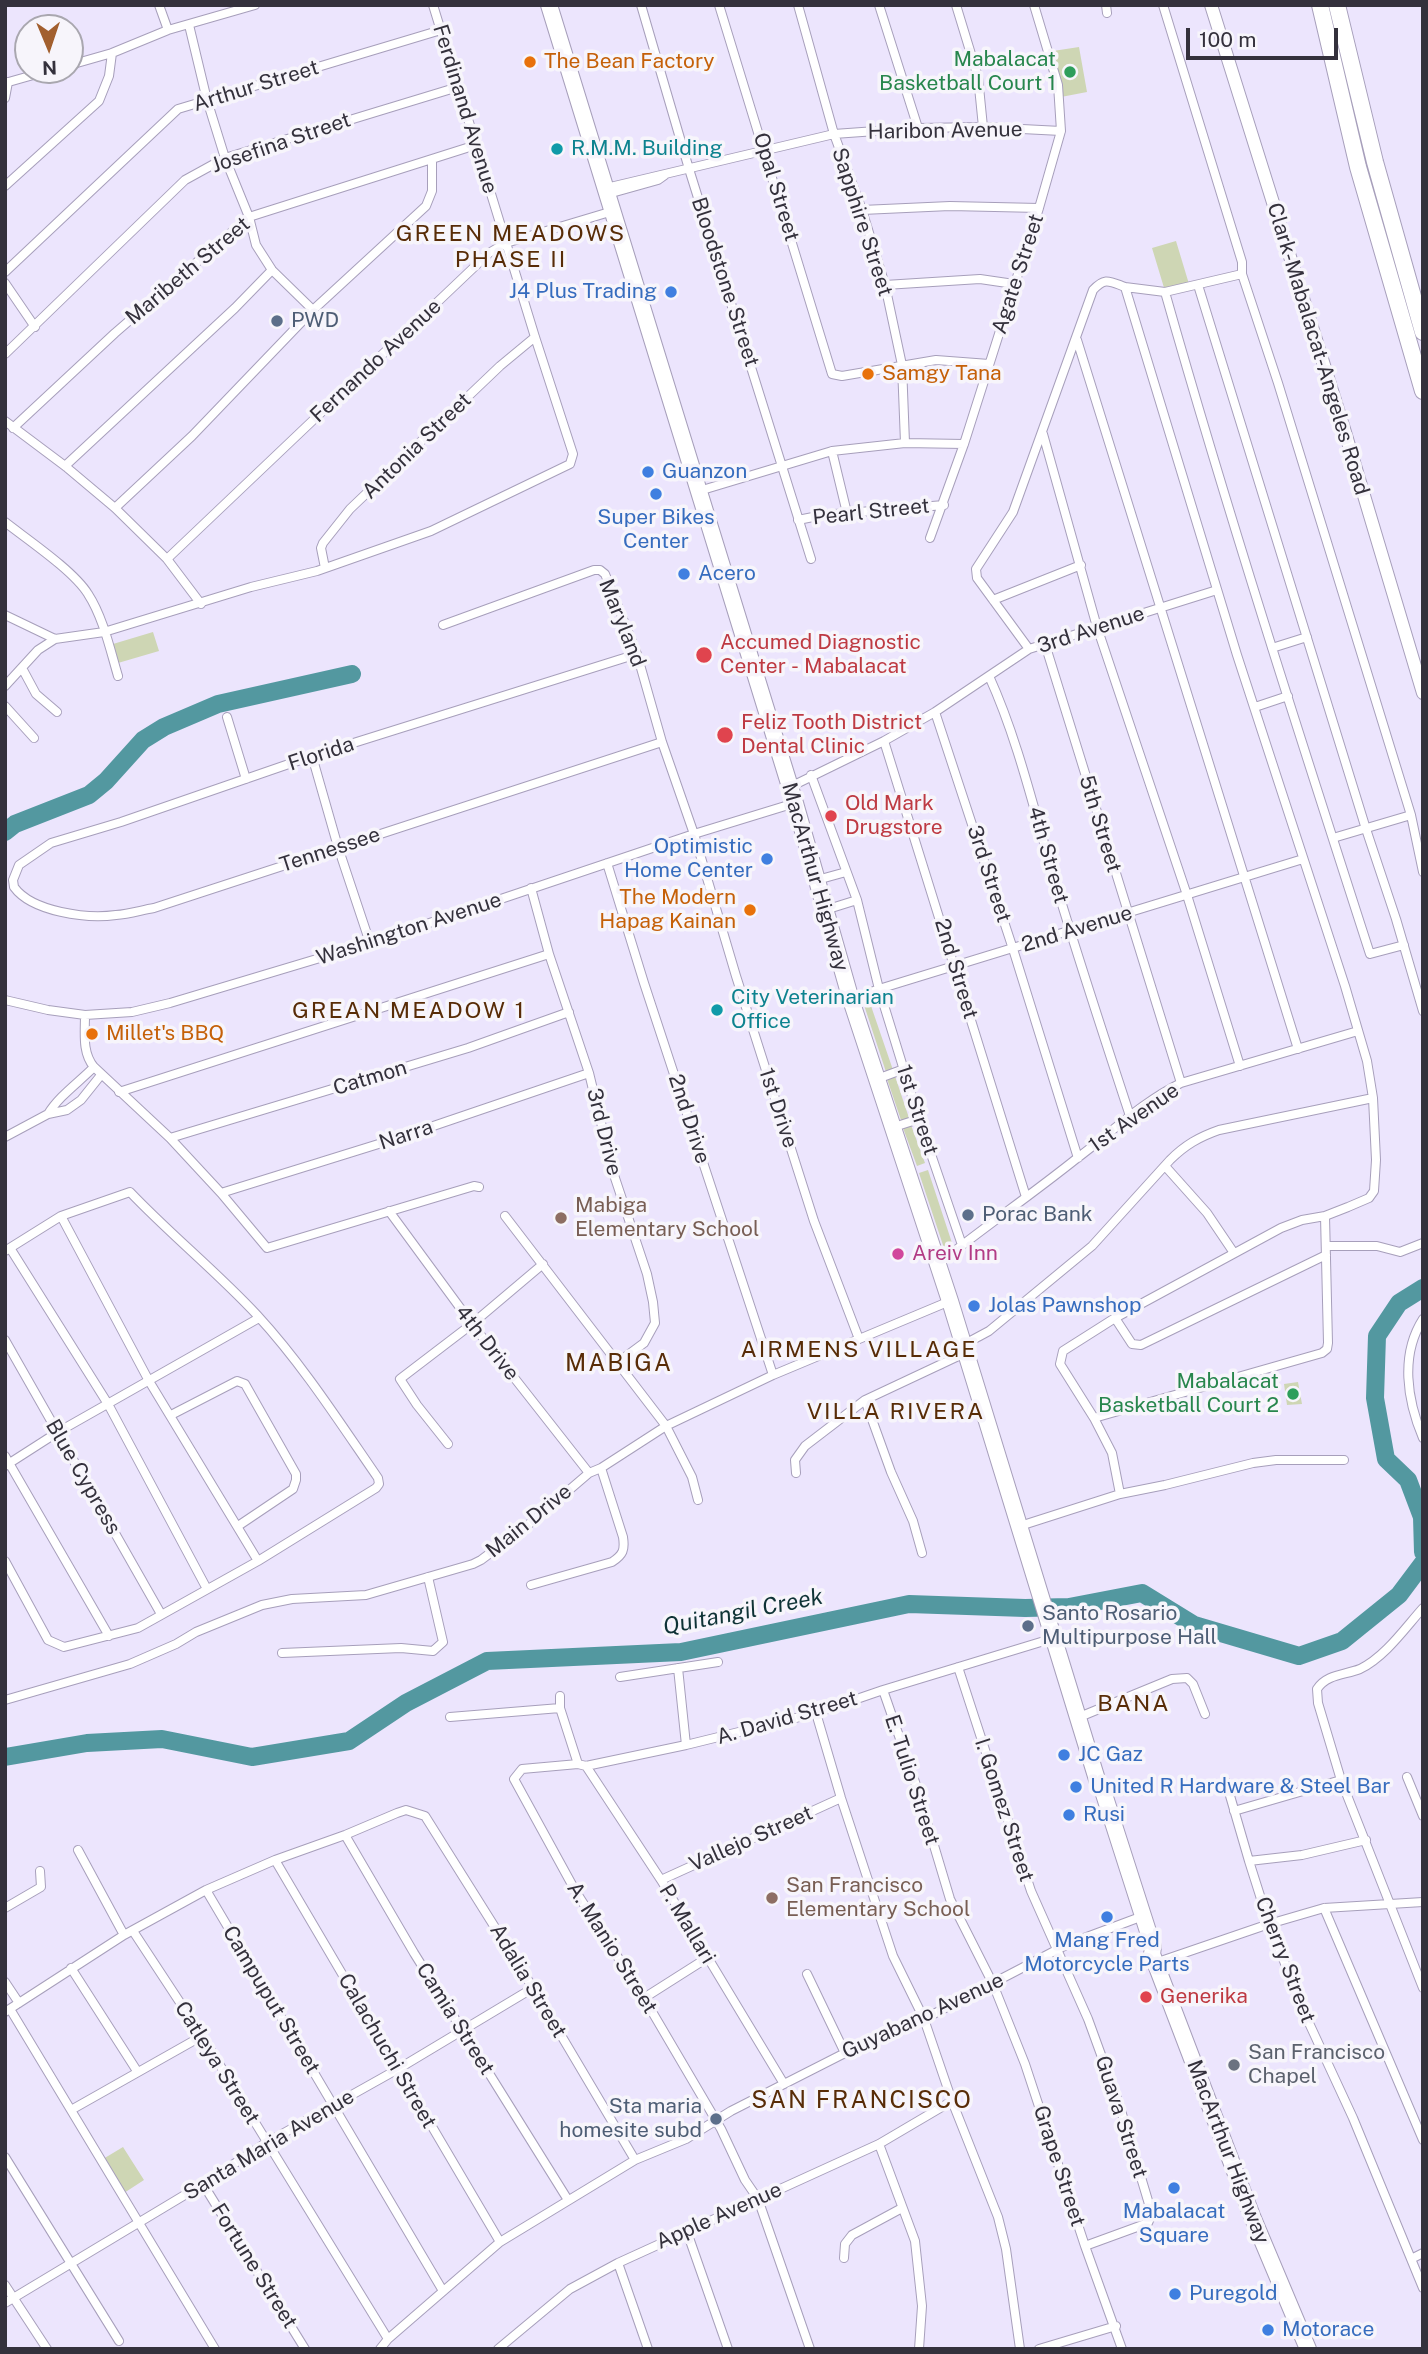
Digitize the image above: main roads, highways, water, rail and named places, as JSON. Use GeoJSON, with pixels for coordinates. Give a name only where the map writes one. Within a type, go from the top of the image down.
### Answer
{"type":"FeatureCollection","features":[{"type":"Feature","properties":{"kind":"highway","name":"MacArthur Highway"},"geometry":{"type":"LineString","coordinates":[[549,5],[792,795],[851,1000],[950,1301],[1050,1622],[1077,1718],[1153,1947],[1154,1959],[1252,2216],[1308,2349]]}},
{"type":"Feature","properties":{"kind":"highway"},"geometry":{"type":"LineString","coordinates":[[1320,5],[1358,167],[1423,391]]}},
{"type":"Feature","properties":{"kind":"highway"},"geometry":{"type":"LineString","coordinates":[[1337,5],[1375,162],[1423,332]]}},
{"type":"Feature","properties":{"kind":"highway","name":"MacArthur Highway"},"geometry":{"type":"LineString","coordinates":[[1099,1786],[1098,1792],[1135,1919],[1145,1949],[1154,1959]]}},
{"type":"Feature","properties":{"kind":"main road","name":"Clark-Mabalacat-Angeles Road"},"geometry":{"type":"LineString","coordinates":[[1211,5],[1345,432],[1423,693]]}},
{"type":"Feature","properties":{"kind":"waterway"},"geometry":{"type":"LineString","coordinates":[[5,832],[15,824],[89,795],[106,781],[143,740],[164,727],[218,704],[352,674]]}},
{"type":"Feature","properties":{"kind":"waterway","name":"Quitangil Creek"},"geometry":{"type":"LineString","coordinates":[[1423,1288],[1399,1303],[1377,1336],[1375,1398],[1386,1459],[1408,1480],[1422,1517],[1423,1552]]}},
{"type":"Feature","properties":{"kind":"waterway","name":"Quitangil Creek"},"geometry":{"type":"LineString","coordinates":[[5,1757],[87,1743],[162,1739],[252,1757],[349,1741],[406,1703],[487,1661],[681,1652],[909,1604],[1069,1607],[1142,1593],[1194,1625],[1299,1656],[1342,1641],[1399,1595],[1423,1563]]}},
{"type":"Feature","properties":{"kind":"place","name":"The Bean Factory"},"geometry":{"type":"Point","coordinates":[530,62]}},
{"type":"Feature","properties":{"kind":"place","name":"Mabalacat Basketball Court 1"},"geometry":{"type":"Point","coordinates":[1070,72]}},
{"type":"Feature","properties":{"kind":"place","name":"R.M.M. Building"},"geometry":{"type":"Point","coordinates":[557,149]}},
{"type":"Feature","properties":{"kind":"place","name":"J4 Plus Trading"},"geometry":{"type":"Point","coordinates":[671,292]}},
{"type":"Feature","properties":{"kind":"place","name":"PWD"},"geometry":{"type":"Point","coordinates":[277,321]}},
{"type":"Feature","properties":{"kind":"place","name":"Samgy Tana"},"geometry":{"type":"Point","coordinates":[868,374]}},
{"type":"Feature","properties":{"kind":"place","name":"Guanzon"},"geometry":{"type":"Point","coordinates":[648,472]}},
{"type":"Feature","properties":{"kind":"place","name":"Super Bikes Center"},"geometry":{"type":"Point","coordinates":[656,494]}},
{"type":"Feature","properties":{"kind":"place","name":"Acero"},"geometry":{"type":"Point","coordinates":[684,574]}},
{"type":"Feature","properties":{"kind":"place","name":"Accumed Diagnostic Center - Mabalacat"},"geometry":{"type":"Point","coordinates":[704,655]}},
{"type":"Feature","properties":{"kind":"place","name":"Feliz Tooth District Dental Clinic"},"geometry":{"type":"Point","coordinates":[725,735]}},
{"type":"Feature","properties":{"kind":"place","name":"Old Mark Drugstore"},"geometry":{"type":"Point","coordinates":[831,816]}},
{"type":"Feature","properties":{"kind":"place","name":"Optimistic Home Center"},"geometry":{"type":"Point","coordinates":[767,859]}},
{"type":"Feature","properties":{"kind":"place","name":"The Modern Hapag Kainan"},"geometry":{"type":"Point","coordinates":[750,910]}},
{"type":"Feature","properties":{"kind":"place","name":"City Veterinarian Office"},"geometry":{"type":"Point","coordinates":[717,1010]}},
{"type":"Feature","properties":{"kind":"place","name":"Millet's BBQ"},"geometry":{"type":"Point","coordinates":[92,1034]}},
{"type":"Feature","properties":{"kind":"place","name":"Porac Bank"},"geometry":{"type":"Point","coordinates":[968,1215]}},
{"type":"Feature","properties":{"kind":"place","name":"Mabiga Elementary School"},"geometry":{"type":"Point","coordinates":[561,1218]}},
{"type":"Feature","properties":{"kind":"place","name":"Areiv Inn"},"geometry":{"type":"Point","coordinates":[898,1254]}},
{"type":"Feature","properties":{"kind":"place","name":"Jolas Pawnshop"},"geometry":{"type":"Point","coordinates":[974,1306]}},
{"type":"Feature","properties":{"kind":"place","name":"Mabalacat Basketball Court 2"},"geometry":{"type":"Point","coordinates":[1293,1394]}},
{"type":"Feature","properties":{"kind":"place","name":"Santo Rosario Multipurpose Hall"},"geometry":{"type":"Point","coordinates":[1028,1626]}},
{"type":"Feature","properties":{"kind":"place","name":"JC Gaz"},"geometry":{"type":"Point","coordinates":[1064,1755]}},
{"type":"Feature","properties":{"kind":"place","name":"United R Hardware & Steel Bar"},"geometry":{"type":"Point","coordinates":[1076,1787]}},
{"type":"Feature","properties":{"kind":"place","name":"Rusi"},"geometry":{"type":"Point","coordinates":[1069,1815]}},
{"type":"Feature","properties":{"kind":"place","name":"San Francisco Elementary School"},"geometry":{"type":"Point","coordinates":[772,1898]}},
{"type":"Feature","properties":{"kind":"place","name":"Mang Fred Motorcycle Parts"},"geometry":{"type":"Point","coordinates":[1107,1917]}},
{"type":"Feature","properties":{"kind":"place","name":"Generika"},"geometry":{"type":"Point","coordinates":[1146,1997]}},
{"type":"Feature","properties":{"kind":"place","name":"San Francisco Chapel"},"geometry":{"type":"Point","coordinates":[1234,2065]}},
{"type":"Feature","properties":{"kind":"place","name":"Sta maria homesite subd"},"geometry":{"type":"Point","coordinates":[716,2119]}},
{"type":"Feature","properties":{"kind":"place","name":"Mabalacat Square"},"geometry":{"type":"Point","coordinates":[1174,2188]}},
{"type":"Feature","properties":{"kind":"place","name":"Puregold"},"geometry":{"type":"Point","coordinates":[1175,2294]}},
{"type":"Feature","properties":{"kind":"place","name":"Motorace"},"geometry":{"type":"Point","coordinates":[1268,2330]}},
{"type":"Feature","properties":{"kind":"district","name":"GREEN MEADOWS PHASE II"},"geometry":{"type":"Point","coordinates":[511,247]}},
{"type":"Feature","properties":{"kind":"district","name":"GREAN MEADOW 1"},"geometry":{"type":"Point","coordinates":[409,1011]}},
{"type":"Feature","properties":{"kind":"district","name":"AIRMENS VILLAGE"},"geometry":{"type":"Point","coordinates":[859,1350]}},
{"type":"Feature","properties":{"kind":"district","name":"MABIGA"},"geometry":{"type":"Point","coordinates":[619,1364]}},
{"type":"Feature","properties":{"kind":"district","name":"VILLA RIVERA"},"geometry":{"type":"Point","coordinates":[896,1412]}},
{"type":"Feature","properties":{"kind":"district","name":"BANA"},"geometry":{"type":"Point","coordinates":[1134,1704]}},
{"type":"Feature","properties":{"kind":"district","name":"SAN FRANCISCO"},"geometry":{"type":"Point","coordinates":[862,2101]}}]}
